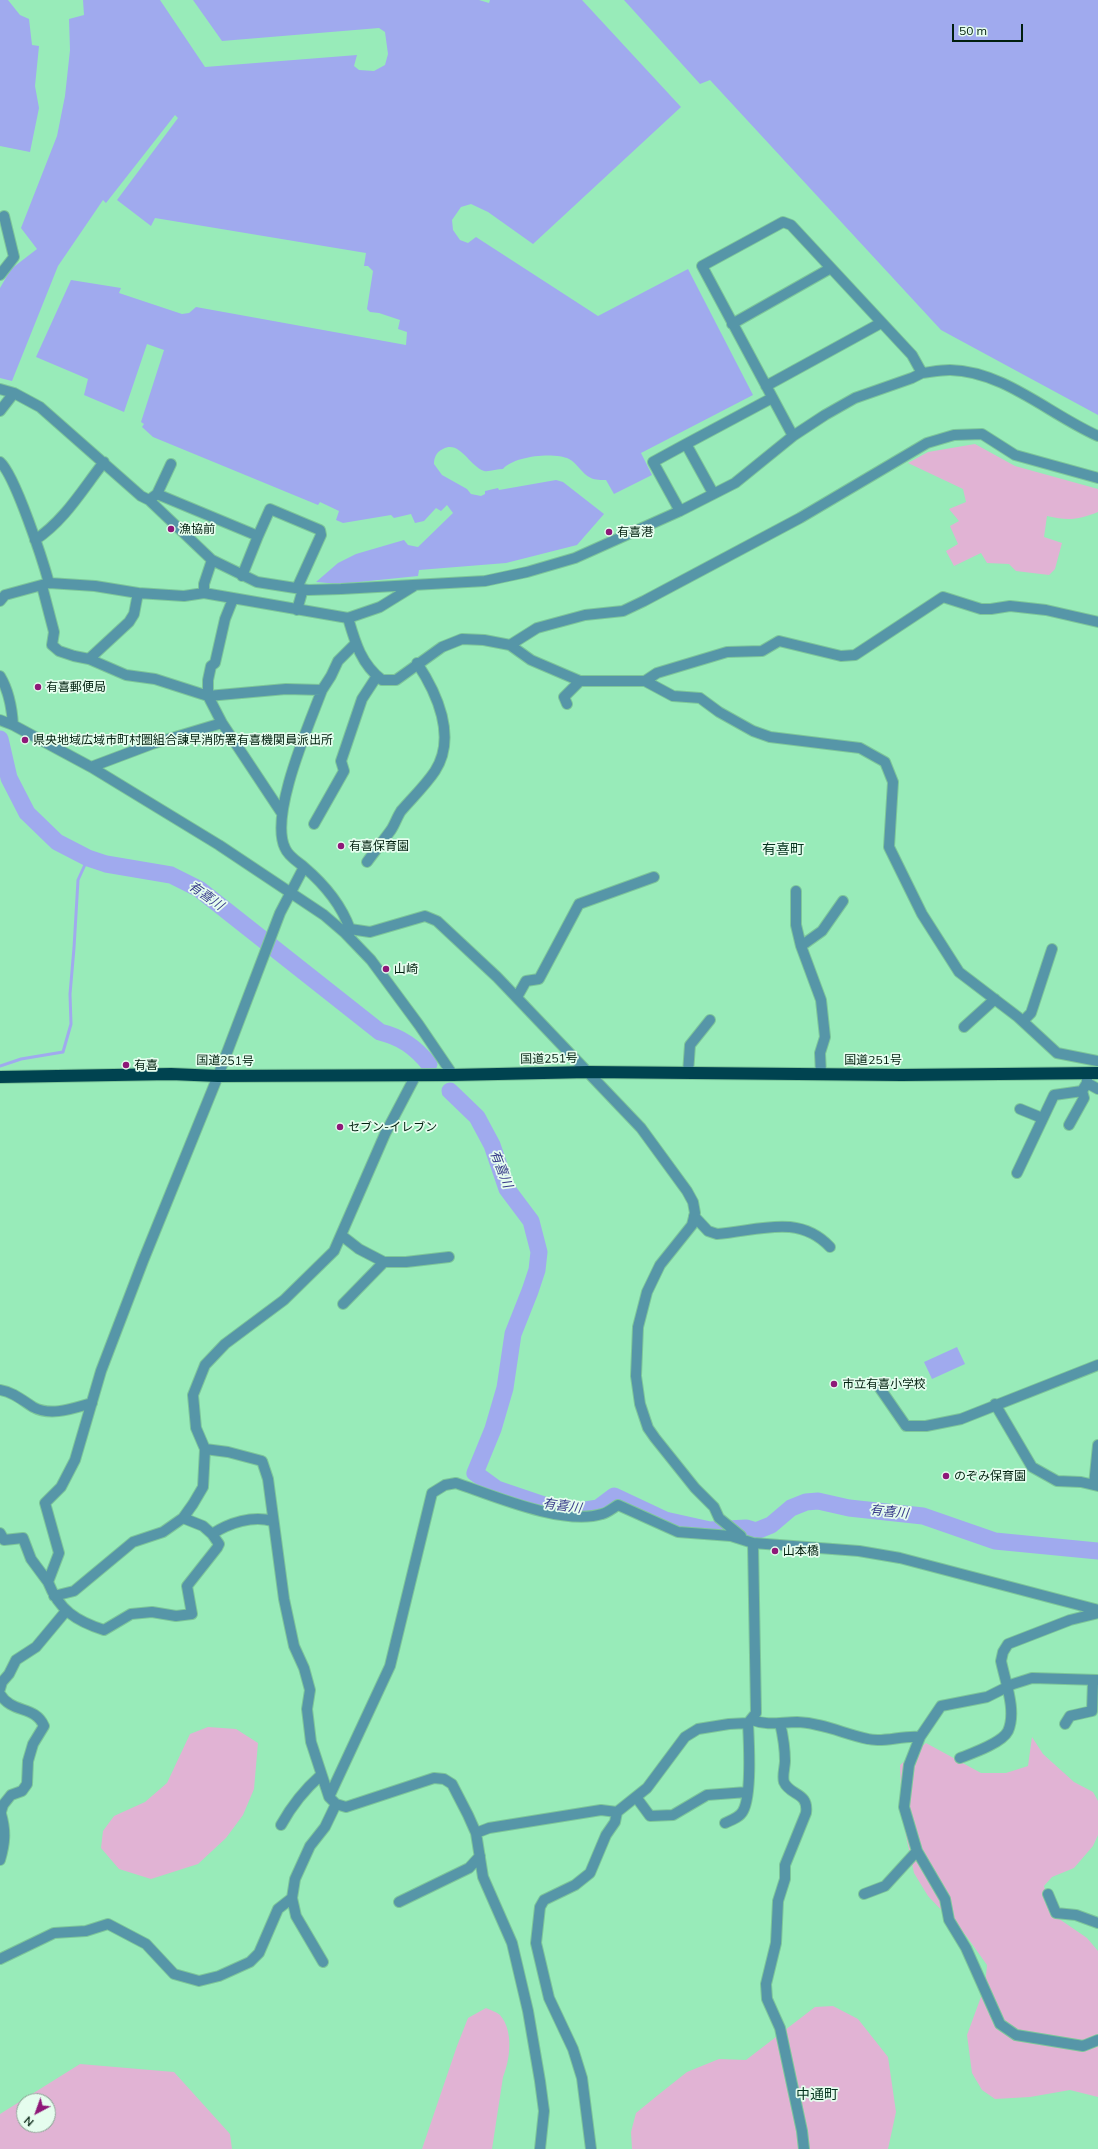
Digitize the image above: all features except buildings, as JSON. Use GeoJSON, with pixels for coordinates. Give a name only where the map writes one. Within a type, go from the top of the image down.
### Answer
{"type":"FeatureCollection","features":[{"type":"Feature","properties":{"kind":"highway","name":"国道251号"},"geometry":{"type":"LineString","coordinates":[[0,1077],[171,1074],[218,1076],[453,1075],[588,1072],[821,1074],[1088,1080]]}},
{"type":"Feature","properties":{"kind":"street"},"geometry":{"type":"LineString","coordinates":[[0,275],[14,256],[4,216]]}},
{"type":"Feature","properties":{"kind":"street"},"geometry":{"type":"LineString","coordinates":[[793,436],[702,266],[783,222],[791,225],[912,355],[922,373]]}},
{"type":"Feature","properties":{"kind":"street"},"geometry":{"type":"LineString","coordinates":[[732,324],[831,268]]}},
{"type":"Feature","properties":{"kind":"street"},"geometry":{"type":"LineString","coordinates":[[766,386],[881,323]]}},
{"type":"Feature","properties":{"kind":"street"},"geometry":{"type":"LineString","coordinates":[[153,497],[212,560],[257,582],[300,588],[340,589],[485,581],[527,572],[575,558],[680,511],[735,483],[793,436],[855,398],[922,373],[950,370],[979,374],[1011,387],[1043,407],[1098,436]]}},
{"type":"Feature","properties":{"kind":"street"},"geometry":{"type":"LineString","coordinates":[[0,411],[8,391],[40,407],[141,496],[153,497],[258,536]]}},
{"type":"Feature","properties":{"kind":"street"},"geometry":{"type":"LineString","coordinates":[[680,511],[653,462],[772,398]]}},
{"type":"Feature","properties":{"kind":"street"},"geometry":{"type":"LineString","coordinates":[[510,646],[537,628],[585,616],[623,611],[800,518],[927,443],[954,435],[982,434],[1015,455],[1098,478]]}},
{"type":"Feature","properties":{"kind":"street"},"geometry":{"type":"LineString","coordinates":[[686,444],[713,494]]}},
{"type":"Feature","properties":{"kind":"street"},"geometry":{"type":"LineString","coordinates":[[0,462],[7,472],[35,540],[45,585],[49,619],[54,632],[52,645],[59,651],[89,659],[126,675],[155,679],[208,696],[286,689],[322,690]]}},
{"type":"Feature","properties":{"kind":"street"},"geometry":{"type":"LineString","coordinates":[[35,540],[58,522],[71,508],[104,462]]}},
{"type":"Feature","properties":{"kind":"street"},"geometry":{"type":"LineString","coordinates":[[153,497],[171,464]]}},
{"type":"Feature","properties":{"kind":"street"},"geometry":{"type":"LineString","coordinates":[[242,576],[270,509],[320,530],[321,535],[300,588],[297,610]]}},
{"type":"Feature","properties":{"kind":"street"},"geometry":{"type":"LineString","coordinates":[[204,593],[204,584],[212,560]]}},
{"type":"Feature","properties":{"kind":"street"},"geometry":{"type":"LineString","coordinates":[[0,601],[5,595],[45,585],[95,586],[138,593],[184,596],[204,593],[348,618],[380,607],[416,584]]}},
{"type":"Feature","properties":{"kind":"street"},"geometry":{"type":"LineString","coordinates":[[89,659],[129,622],[134,614],[138,593]]}},
{"type":"Feature","properties":{"kind":"street"},"geometry":{"type":"LineString","coordinates":[[645,681],[657,673],[727,652],[762,651],[779,641],[841,656],[855,655],[943,597],[981,609],[1010,606],[1046,610],[1098,622]]}},
{"type":"Feature","properties":{"kind":"street"},"geometry":{"type":"LineString","coordinates":[[234,599],[225,619],[215,663],[211,666],[208,680],[208,696],[222,723],[281,812]]}},
{"type":"Feature","properties":{"kind":"street"},"geometry":{"type":"LineString","coordinates":[[348,618],[355,644],[362,658],[382,680],[396,680],[417,663],[442,647],[462,639],[484,640],[510,646],[531,660],[580,682],[645,681],[673,696],[700,698],[719,712],[753,731],[770,737],[860,748],[885,762],[893,782],[890,847],[902,875],[922,914],[955,968],[1023,1021],[1057,1053],[1098,1061]]}},
{"type":"Feature","properties":{"kind":"street"},"geometry":{"type":"LineString","coordinates":[[348,931],[338,904],[321,881],[304,868],[285,849],[281,812],[286,791],[322,690],[338,661],[355,644]]}},
{"type":"Feature","properties":{"kind":"street"},"geometry":{"type":"LineString","coordinates":[[367,862],[392,829],[400,813],[435,771],[444,750],[444,729],[439,706],[426,676],[417,663]]}},
{"type":"Feature","properties":{"kind":"street"},"geometry":{"type":"LineString","coordinates":[[0,676],[6,685],[13,710],[13,725]]}},
{"type":"Feature","properties":{"kind":"street"},"geometry":{"type":"LineString","coordinates":[[314,824],[344,771],[341,761],[362,699],[377,676]]}},
{"type":"Feature","properties":{"kind":"street"},"geometry":{"type":"LineString","coordinates":[[567,704],[564,697],[580,682]]}},
{"type":"Feature","properties":{"kind":"street"},"geometry":{"type":"LineString","coordinates":[[1,721],[13,725],[91,767],[219,846],[348,931],[419,1025],[453,1075]]}},
{"type":"Feature","properties":{"kind":"street"},"geometry":{"type":"LineString","coordinates":[[91,767],[152,744],[222,723]]}},
{"type":"Feature","properties":{"kind":"street"},"geometry":{"type":"LineString","coordinates":[[48,1582],[59,1553],[45,1504],[60,1487],[75,1460],[101,1371],[143,1262],[218,1076],[280,913],[289,893],[304,868]]}},
{"type":"Feature","properties":{"kind":"street"},"geometry":{"type":"LineString","coordinates":[[516,997],[526,980],[539,979],[579,904],[654,877]]}},
{"type":"Feature","properties":{"kind":"street"},"geometry":{"type":"LineString","coordinates":[[796,890],[796,925],[801,946],[822,1000],[824,1037],[820,1053],[821,1074]]}},
{"type":"Feature","properties":{"kind":"street"},"geometry":{"type":"LineString","coordinates":[[801,946],[822,931],[843,901]]}},
{"type":"Feature","properties":{"kind":"street"},"geometry":{"type":"LineString","coordinates":[[348,931],[370,932],[425,916],[437,921],[465,946],[516,997],[641,1128],[687,1191],[693,1202],[694,1216],[692,1225],[660,1265],[647,1292],[638,1327],[636,1376],[640,1404],[648,1428],[695,1488],[714,1507],[719,1518],[752,1544]]}},
{"type":"Feature","properties":{"kind":"street"},"geometry":{"type":"LineString","coordinates":[[1023,1021],[1031,1013],[1052,949]]}},
{"type":"Feature","properties":{"kind":"street"},"geometry":{"type":"LineString","coordinates":[[964,1027],[995,999]]}},
{"type":"Feature","properties":{"kind":"street"},"geometry":{"type":"LineString","coordinates":[[688,1073],[690,1045],[710,1020]]}},
{"type":"Feature","properties":{"kind":"street"},"geometry":{"type":"LineString","coordinates":[[54,1596],[74,1591],[133,1542],[163,1532],[183,1518],[203,1487],[205,1449],[196,1428],[193,1396],[205,1365],[225,1344],[284,1300],[334,1251],[385,1134],[416,1075]]}},
{"type":"Feature","properties":{"kind":"street"},"geometry":{"type":"LineString","coordinates":[[1088,1080],[1098,1089]]}},
{"type":"Feature","properties":{"kind":"street"},"geometry":{"type":"LineString","coordinates":[[1017,1173],[1054,1095],[1088,1080]]}},
{"type":"Feature","properties":{"kind":"street"},"geometry":{"type":"LineString","coordinates":[[1069,1125],[1084,1098],[1088,1080]]}},
{"type":"Feature","properties":{"kind":"street"},"geometry":{"type":"LineString","coordinates":[[1020,1109],[1042,1118]]}},
{"type":"Feature","properties":{"kind":"street"},"geometry":{"type":"LineString","coordinates":[[694,1216],[708,1230],[717,1234],[777,1226],[794,1226],[806,1229],[824,1240],[830,1247]]}},
{"type":"Feature","properties":{"kind":"street"},"geometry":{"type":"LineString","coordinates":[[341,1235],[359,1249],[384,1262],[406,1262],[449,1256]]}},
{"type":"Feature","properties":{"kind":"street"},"geometry":{"type":"LineString","coordinates":[[343,1304],[384,1262]]}},
{"type":"Feature","properties":{"kind":"street"},"geometry":{"type":"LineString","coordinates":[[879,1387],[906,1426],[926,1426],[962,1419],[996,1404],[1098,1365]]}},
{"type":"Feature","properties":{"kind":"street"},"geometry":{"type":"LineString","coordinates":[[0,1390],[8,1391],[35,1408],[52,1412],[92,1403]]}},
{"type":"Feature","properties":{"kind":"street"},"geometry":{"type":"LineString","coordinates":[[996,1404],[1032,1467],[1057,1481],[1081,1482],[1096,1486],[1098,1444]]}},
{"type":"Feature","properties":{"kind":"street"},"geometry":{"type":"LineString","coordinates":[[205,1449],[228,1452],[262,1461],[268,1479],[272,1521],[284,1599],[294,1646],[304,1668],[310,1690],[308,1709],[311,1742],[321,1775],[332,1800],[346,1807],[434,1778],[444,1779],[452,1784],[476,1833],[483,1877],[512,1943],[528,2011],[544,2111],[540,2149]]}},
{"type":"Feature","properties":{"kind":"street"},"geometry":{"type":"LineString","coordinates":[[323,1962],[296,1916],[292,1898],[295,1879],[310,1846],[325,1827],[332,1800],[390,1666],[432,1493],[445,1485],[456,1483],[548,1513],[570,1517],[603,1514],[618,1505],[678,1532],[731,1536],[752,1544],[859,1551],[900,1558],[1098,1612]]}},
{"type":"Feature","properties":{"kind":"street"},"geometry":{"type":"LineString","coordinates":[[0,1533],[4,1540],[23,1538],[31,1559],[48,1582],[54,1596],[66,1611],[87,1625],[104,1630],[131,1614],[152,1612],[176,1616],[192,1614],[187,1586],[219,1544],[212,1534],[203,1526],[183,1518]]}},
{"type":"Feature","properties":{"kind":"street"},"geometry":{"type":"LineString","coordinates":[[212,1534],[225,1526],[263,1518],[272,1521]]}},
{"type":"Feature","properties":{"kind":"street"},"geometry":{"type":"LineString","coordinates":[[725,1823],[738,1817],[744,1810],[747,1792],[750,1722],[756,1713],[752,1544]]}},
{"type":"Feature","properties":{"kind":"street"},"geometry":{"type":"LineString","coordinates":[[0,1690],[2,1682],[9,1674],[16,1660],[36,1647],[66,1611]]}},
{"type":"Feature","properties":{"kind":"street"},"geometry":{"type":"LineString","coordinates":[[960,1758],[987,1748],[1008,1732],[1012,1715],[1001,1661],[1003,1652],[1008,1644],[1070,1620],[1098,1612]]}},
{"type":"Feature","properties":{"kind":"street"},"geometry":{"type":"LineString","coordinates":[[1064,1724],[1070,1716],[1092,1711],[1096,1680],[1032,1678],[1007,1687],[987,1697],[941,1706],[920,1737],[909,1765],[904,1807],[917,1851],[945,1899],[949,1920],[966,1948],[1000,2024],[1016,2035],[1083,2046],[1098,2040]]}},
{"type":"Feature","properties":{"kind":"street"},"geometry":{"type":"LineString","coordinates":[[0,1694],[5,1702],[11,1706],[26,1710],[40,1718],[44,1726],[33,1744],[28,1761],[27,1784],[22,1791],[11,1795],[3,1805],[1,1814],[5,1826],[5,1844],[0,1860]]}},
{"type":"Feature","properties":{"kind":"street"},"geometry":{"type":"LineString","coordinates":[[591,2149],[582,2078],[573,2049],[549,1998],[536,1943],[540,1907],[544,1900],[575,1884],[590,1873],[606,1835],[615,1822],[617,1812],[647,1788],[685,1737],[698,1729],[750,1722],[764,1724],[797,1722],[834,1728],[869,1740],[906,1736],[920,1737]]}},
{"type":"Feature","properties":{"kind":"street"},"geometry":{"type":"LineString","coordinates":[[780,1723],[784,1736],[785,1762],[783,1781],[803,1798],[807,1806],[806,1813],[785,1865],[785,1879],[778,1901],[776,1943],[766,1984],[767,1999],[780,2028],[802,2131],[804,2149]]}},
{"type":"Feature","properties":{"kind":"street"},"geometry":{"type":"LineString","coordinates":[[281,1825],[294,1802],[305,1789],[321,1775]]}},
{"type":"Feature","properties":{"kind":"street"},"geometry":{"type":"LineString","coordinates":[[636,1797],[650,1816],[663,1816],[673,1815],[707,1795],[747,1792]]}},
{"type":"Feature","properties":{"kind":"street"},"geometry":{"type":"LineString","coordinates":[[476,1833],[489,1828],[601,1810],[617,1812]]}},
{"type":"Feature","properties":{"kind":"street"},"geometry":{"type":"LineString","coordinates":[[864,1894],[885,1886],[917,1851]]}},
{"type":"Feature","properties":{"kind":"street"},"geometry":{"type":"LineString","coordinates":[[399,1902],[469,1868],[480,1856]]}},
{"type":"Feature","properties":{"kind":"street"},"geometry":{"type":"LineString","coordinates":[[1048,1894],[1056,1913],[1076,1915],[1098,1923]]}},
{"type":"Feature","properties":{"kind":"street"},"geometry":{"type":"LineString","coordinates":[[0,1959],[54,1933],[86,1931],[108,1924],[146,1944],[174,1974],[199,1981],[219,1976],[250,1962],[259,1952],[278,1909],[292,1898]]}},
{"type":"Feature","properties":{"kind":"shaded area"},"geometry":{"type":"Polygon","coordinates":[[[975,444],[1015,466],[1098,489],[1098,512],[1085,517],[1073,519],[1061,519],[1047,516],[1044,537],[1062,543],[1055,569],[1049,575],[1016,571],[1009,564],[987,563],[981,553],[954,566],[946,551],[958,544],[950,526],[959,521],[949,509],[966,502],[963,489],[908,463],[928,452],[975,444]]]}},
{"type":"Feature","properties":{"kind":"shaded area"},"geometry":{"type":"Polygon","coordinates":[[[208,1727],[236,1729],[258,1743],[254,1789],[243,1815],[226,1838],[198,1864],[151,1879],[119,1869],[101,1848],[103,1831],[114,1816],[145,1802],[167,1783],[190,1734],[208,1727]]]}},
{"type":"Feature","properties":{"kind":"shaded area"},"geometry":{"type":"Polygon","coordinates":[[[1032,1737],[1043,1754],[1074,1782],[1093,1792],[1098,1801],[1098,1835],[1093,1846],[1074,1868],[1052,1877],[1044,1886],[1052,1914],[1087,1938],[1098,1951],[1098,2097],[1070,2090],[1030,2097],[995,2099],[982,2090],[972,2073],[967,2035],[985,1986],[987,1965],[967,1937],[928,1896],[914,1873],[902,1817],[900,1765],[926,1743],[981,1773],[1006,1773],[1028,1766],[1032,1737]]]}},
{"type":"Feature","properties":{"kind":"shaded area"},"geometry":{"type":"Polygon","coordinates":[[[833,2006],[858,2019],[888,2057],[896,2112],[888,2149],[632,2149],[631,2132],[636,2113],[687,2072],[719,2059],[746,2060],[815,2007],[833,2006]]]}},
{"type":"Feature","properties":{"kind":"shaded area"},"geometry":{"type":"Polygon","coordinates":[[[486,2008],[500,2015],[509,2037],[509,2054],[503,2077],[492,2149],[422,2149],[468,2018],[486,2008]]]}},
{"type":"Feature","properties":{"kind":"shaded area"},"geometry":{"type":"Polygon","coordinates":[[[80,2064],[174,2072],[230,2134],[232,2149],[0,2149],[0,2114],[16,2104],[16,2133],[56,2133],[56,2093],[34,2093],[80,2064]]]}},
{"type":"Feature","properties":{"kind":"water"},"geometry":{"type":"Polygon","coordinates":[[[0,0],[8,0],[20,15],[29,19],[32,45],[39,46],[35,86],[39,108],[30,152],[0,146],[0,0]]]}},
{"type":"Feature","properties":{"kind":"water"},"geometry":{"type":"Polygon","coordinates":[[[83,0],[479,0],[489,3],[490,0],[582,0],[681,107],[533,244],[488,212],[471,204],[461,207],[452,220],[453,230],[460,240],[468,243],[476,237],[598,316],[688,269],[753,395],[641,453],[652,475],[614,494],[606,480],[596,480],[591,478],[572,461],[562,457],[534,456],[516,461],[503,469],[484,471],[454,448],[449,447],[443,449],[436,455],[434,464],[442,475],[467,489],[471,494],[481,496],[485,494],[485,491],[498,488],[499,490],[556,480],[563,482],[604,514],[577,545],[506,563],[419,570],[418,576],[339,584],[316,582],[338,563],[356,554],[404,540],[408,545],[418,547],[453,513],[447,505],[441,511],[436,508],[424,521],[415,523],[411,514],[394,518],[391,515],[343,523],[336,520],[339,511],[320,502],[318,505],[153,437],[142,427],[144,424],[141,422],[164,350],[147,344],[124,412],[84,395],[88,379],[36,357],[71,280],[121,288],[119,293],[182,314],[189,313],[196,307],[406,345],[407,332],[398,329],[400,320],[379,313],[370,312],[367,309],[373,271],[368,266],[364,266],[366,253],[155,218],[151,226],[117,200],[178,118],[175,115],[106,203],[103,200],[58,266],[12,381],[0,378],[0,288],[11,269],[37,249],[21,228],[57,136],[65,96],[70,50],[69,19],[84,15],[83,0]]]}},
{"type":"Feature","properties":{"kind":"water"},"geometry":{"type":"Polygon","coordinates":[[[624,0],[1098,0],[1098,415],[941,330],[710,80],[700,84],[624,0]]]}},
{"type":"Feature","properties":{"kind":"water"},"geometry":{"type":"Polygon","coordinates":[[[957,1347],[965,1364],[932,1379],[924,1362],[957,1347]]]}},
{"type":"Feature","properties":{"kind":"pier"},"geometry":{"type":"Polygon","coordinates":[[[160,0],[193,0],[222,41],[379,28],[385,32],[388,54],[385,65],[374,71],[359,70],[354,66],[357,55],[205,67],[160,0]]]}},
{"type":"Feature","properties":{"kind":"waterway","name":"有喜川"},"geometry":{"type":"LineString","coordinates":[[0,739],[9,778],[27,813],[57,842],[88,858],[106,864],[171,875],[199,889],[380,1032],[401,1040],[413,1048],[429,1064]]}},
{"type":"Feature","properties":{"kind":"waterway"},"geometry":{"type":"LineString","coordinates":[[0,1066],[21,1059],[63,1052],[71,1024],[70,994],[78,880],[88,858]]}},
{"type":"Feature","properties":{"kind":"waterway","name":"有喜川"},"geometry":{"type":"LineString","coordinates":[[450,1091],[477,1117],[492,1145],[507,1189],[531,1221],[539,1252],[537,1270],[513,1334],[505,1388],[493,1429],[475,1473],[497,1489],[550,1507],[580,1511],[598,1508],[614,1496],[665,1520],[710,1530],[746,1528],[756,1531],[771,1525],[791,1508],[806,1502],[818,1501],[849,1508],[923,1516],[995,1541],[1098,1551]]}},
{"type":"Feature","properties":{"kind":"place","name":"漁協前"},"geometry":{"type":"Point","coordinates":[171,529]}},
{"type":"Feature","properties":{"kind":"place","name":"有喜港"},"geometry":{"type":"Point","coordinates":[609,532]}},
{"type":"Feature","properties":{"kind":"place","name":"有喜郵便局"},"geometry":{"type":"Point","coordinates":[38,687]}},
{"type":"Feature","properties":{"kind":"place","name":"県央地域広域市町村圏組合諌早消防署有喜機関員派出所"},"geometry":{"type":"Point","coordinates":[25,740]}},
{"type":"Feature","properties":{"kind":"place","name":"有喜保育園"},"geometry":{"type":"Point","coordinates":[341,846]}},
{"type":"Feature","properties":{"kind":"place","name":"山崎"},"geometry":{"type":"Point","coordinates":[386,969]}},
{"type":"Feature","properties":{"kind":"place","name":"有喜"},"geometry":{"type":"Point","coordinates":[126,1065]}},
{"type":"Feature","properties":{"kind":"place","name":"セブン-イレブン"},"geometry":{"type":"Point","coordinates":[340,1127]}},
{"type":"Feature","properties":{"kind":"place","name":"市立有喜小学校"},"geometry":{"type":"Point","coordinates":[834,1384]}},
{"type":"Feature","properties":{"kind":"place","name":"のぞみ保育園"},"geometry":{"type":"Point","coordinates":[946,1476]}},
{"type":"Feature","properties":{"kind":"place","name":"山本橋"},"geometry":{"type":"Point","coordinates":[775,1551]}},
{"type":"Feature","properties":{"kind":"district","name":"有喜町"},"geometry":{"type":"Point","coordinates":[783,850]}},
{"type":"Feature","properties":{"kind":"district","name":"中通町"},"geometry":{"type":"Point","coordinates":[817,2095]}}]}
